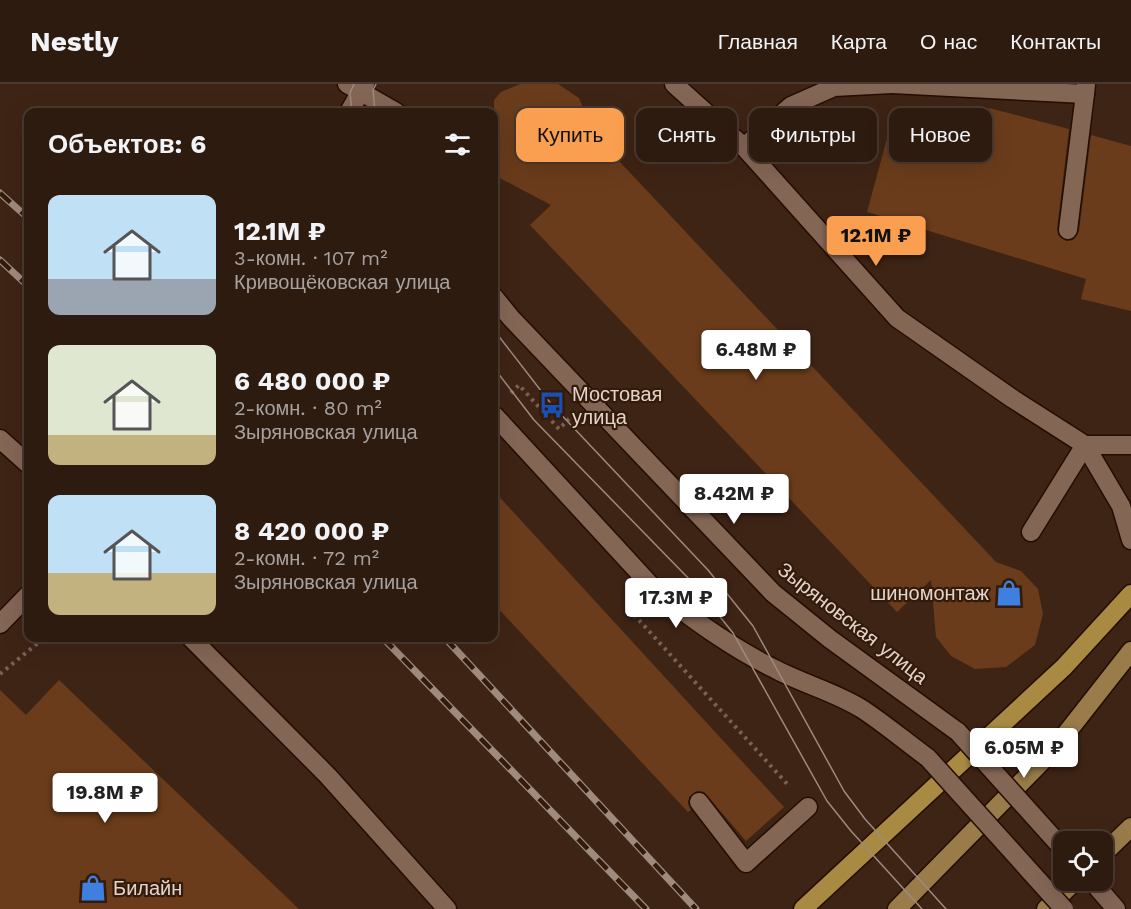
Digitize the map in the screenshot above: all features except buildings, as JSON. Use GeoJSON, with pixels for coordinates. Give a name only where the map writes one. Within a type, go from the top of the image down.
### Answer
{"type":"FeatureCollection","features":[{"type":"Feature","properties":{"kind":"highway"},"geometry":{"type":"LineString","coordinates":[[803,909],[1065,667],[1130,593]]}},
{"type":"Feature","properties":{"kind":"main road"},"geometry":{"type":"LineString","coordinates":[[897,909],[1054,749],[1131,651]]}},
{"type":"Feature","properties":{"kind":"main road"},"geometry":{"type":"LineString","coordinates":[[1113,844],[1131,827]]}},
{"type":"Feature","properties":{"kind":"main road"},"geometry":{"type":"LineString","coordinates":[[1046,909],[1065,891]]}},
{"type":"Feature","properties":{"kind":"street"},"geometry":{"type":"LineString","coordinates":[[674,84],[744,147],[897,318],[1013,399],[1085,445],[1121,506],[1131,540]]}},
{"type":"Feature","properties":{"kind":"street"},"geometry":{"type":"LineString","coordinates":[[744,147],[791,106],[834,87],[892,84],[1085,89],[1068,230]]}},
{"type":"Feature","properties":{"kind":"street"},"geometry":{"type":"LineString","coordinates":[[350,108],[358,87],[390,108]]}},
{"type":"Feature","properties":{"kind":"street","name":"Зыряновская улица"},"geometry":{"type":"LineString","coordinates":[[498,302],[519,327],[773,592],[830,639],[958,732],[1053,838]]}},
{"type":"Feature","properties":{"kind":"street"},"geometry":{"type":"LineString","coordinates":[[498,419],[656,591],[687,615],[744,652],[861,709],[928,758],[1064,909]]}},
{"type":"Feature","properties":{"kind":"street"},"geometry":{"type":"LineString","coordinates":[[0,439],[24,460]]}},
{"type":"Feature","properties":{"kind":"street"},"geometry":{"type":"LineString","coordinates":[[1085,445],[1131,445]]}},
{"type":"Feature","properties":{"kind":"street"},"geometry":{"type":"LineString","coordinates":[[1031,532],[1085,445]]}},
{"type":"Feature","properties":{"kind":"street"},"geometry":{"type":"LineString","coordinates":[[0,624],[24,599]]}},
{"type":"Feature","properties":{"kind":"street"},"geometry":{"type":"LineString","coordinates":[[195,642],[328,777],[447,909]]}},
{"type":"Feature","properties":{"kind":"street"},"geometry":{"type":"LineString","coordinates":[[699,802],[746,863],[808,807]]}},
{"type":"Feature","properties":{"kind":"street"},"geometry":{"type":"LineString","coordinates":[[1100,891],[1116,909]]}},
{"type":"Feature","properties":{"kind":"path"},"geometry":{"type":"LineString","coordinates":[[625,605],[808,807]]}},
{"type":"Feature","properties":{"kind":"path"},"geometry":{"type":"LineString","coordinates":[[0,674],[39,642]]}},
{"type":"Feature","properties":{"kind":"tram line"},"geometry":{"type":"LineString","coordinates":[[352,108],[350,93],[354,84]]}},
{"type":"Feature","properties":{"kind":"tram line"},"geometry":{"type":"LineString","coordinates":[[375,108],[373,90],[376,84]]}},
{"type":"Feature","properties":{"kind":"tram line"},"geometry":{"type":"LineString","coordinates":[[498,335],[552,405],[708,570],[753,626],[844,791],[865,819],[946,909]]}},
{"type":"Feature","properties":{"kind":"tram line"},"geometry":{"type":"LineString","coordinates":[[498,373],[534,420],[692,582],[733,633],[827,801],[922,909]]}},
{"type":"Feature","properties":{"kind":"railway"},"geometry":{"type":"LineString","coordinates":[[0,193],[24,214]]}},
{"type":"Feature","properties":{"kind":"railway"},"geometry":{"type":"LineString","coordinates":[[0,260],[24,282]]}},
{"type":"Feature","properties":{"kind":"railway"},"geometry":{"type":"LineString","coordinates":[[387,642],[646,909]]}},
{"type":"Feature","properties":{"kind":"railway"},"geometry":{"type":"LineString","coordinates":[[449,642],[696,909]]}},
{"type":"Feature","properties":{"kind":"place","name":"Мостовая улица"},"geometry":{"type":"Point","coordinates":[552,405]}},
{"type":"Feature","properties":{"kind":"place","name":"шиномонтаж"},"geometry":{"type":"Point","coordinates":[1009,593]}},
{"type":"Feature","properties":{"kind":"place","name":"Билайн"},"geometry":{"type":"Point","coordinates":[93,888]}}]}
